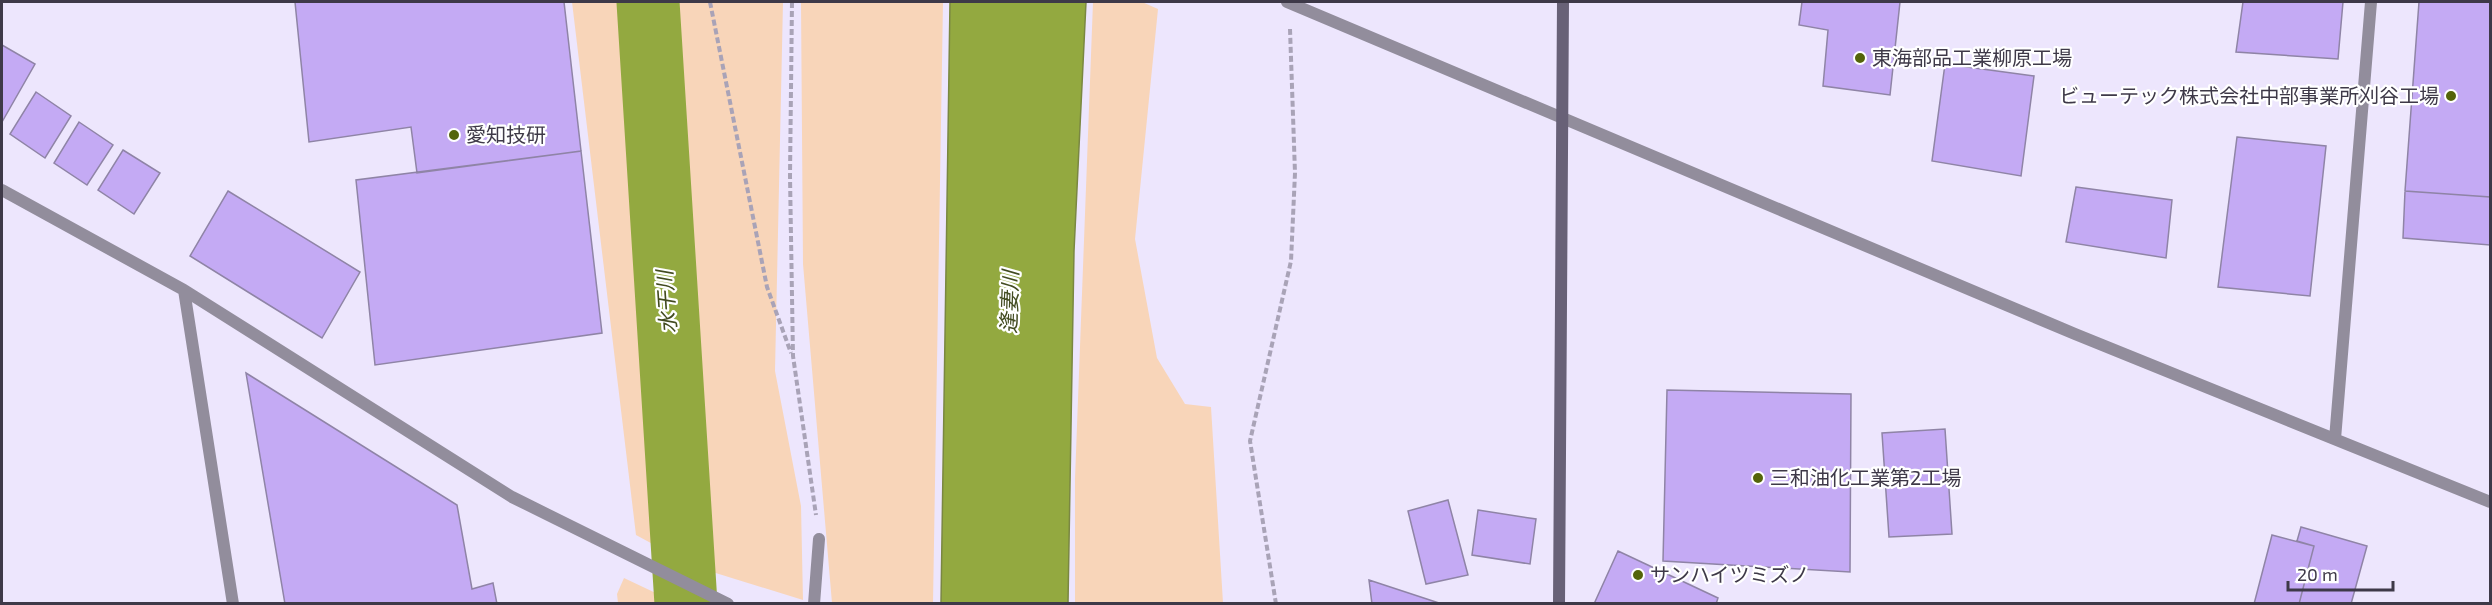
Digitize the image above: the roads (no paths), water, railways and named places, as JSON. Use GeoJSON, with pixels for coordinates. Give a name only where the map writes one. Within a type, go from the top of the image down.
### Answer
{"type":"FeatureCollection","features":[{"type":"Feature","properties":{"kind":"street"},"geometry":{"type":"LineString","coordinates":[[1287,2],[2075,334],[2490,502]]}},
{"type":"Feature","properties":{"kind":"street"},"geometry":{"type":"LineString","coordinates":[[1559,603],[1563,2]]}},
{"type":"Feature","properties":{"kind":"street"},"geometry":{"type":"LineString","coordinates":[[2335,439],[2371,2]]}},
{"type":"Feature","properties":{"kind":"street"},"geometry":{"type":"LineString","coordinates":[[2,189],[184,290],[512,497],[728,603]]}},
{"type":"Feature","properties":{"kind":"street"},"geometry":{"type":"LineString","coordinates":[[184,290],[233,603]]}},
{"type":"Feature","properties":{"kind":"street"},"geometry":{"type":"LineString","coordinates":[[814,603],[819,539]]}},
{"type":"Feature","properties":{"kind":"water","name":"逢妻川"},"geometry":{"type":"Polygon","coordinates":[[[950,2],[1086,2],[1074,251],[1068,603],[941,603],[950,2]]]}},
{"type":"Feature","properties":{"kind":"waterway","name":"水干川"},"geometry":{"type":"LineString","coordinates":[[648,2],[686,604]]}},
{"type":"Feature","properties":{"kind":"place","name":"東海部品工業柳原工場"},"geometry":{"type":"Point","coordinates":[1860,58]}},
{"type":"Feature","properties":{"kind":"place","name":"ビューテック株式会社中部事業所刈谷工場"},"geometry":{"type":"Point","coordinates":[2451,96]}},
{"type":"Feature","properties":{"kind":"place","name":"愛知技研"},"geometry":{"type":"Point","coordinates":[454,135]}},
{"type":"Feature","properties":{"kind":"place","name":"三和油化工業第2工場"},"geometry":{"type":"Point","coordinates":[1758,478]}},
{"type":"Feature","properties":{"kind":"place","name":"サンハイツミズノ"},"geometry":{"type":"Point","coordinates":[1638,575]}}]}
